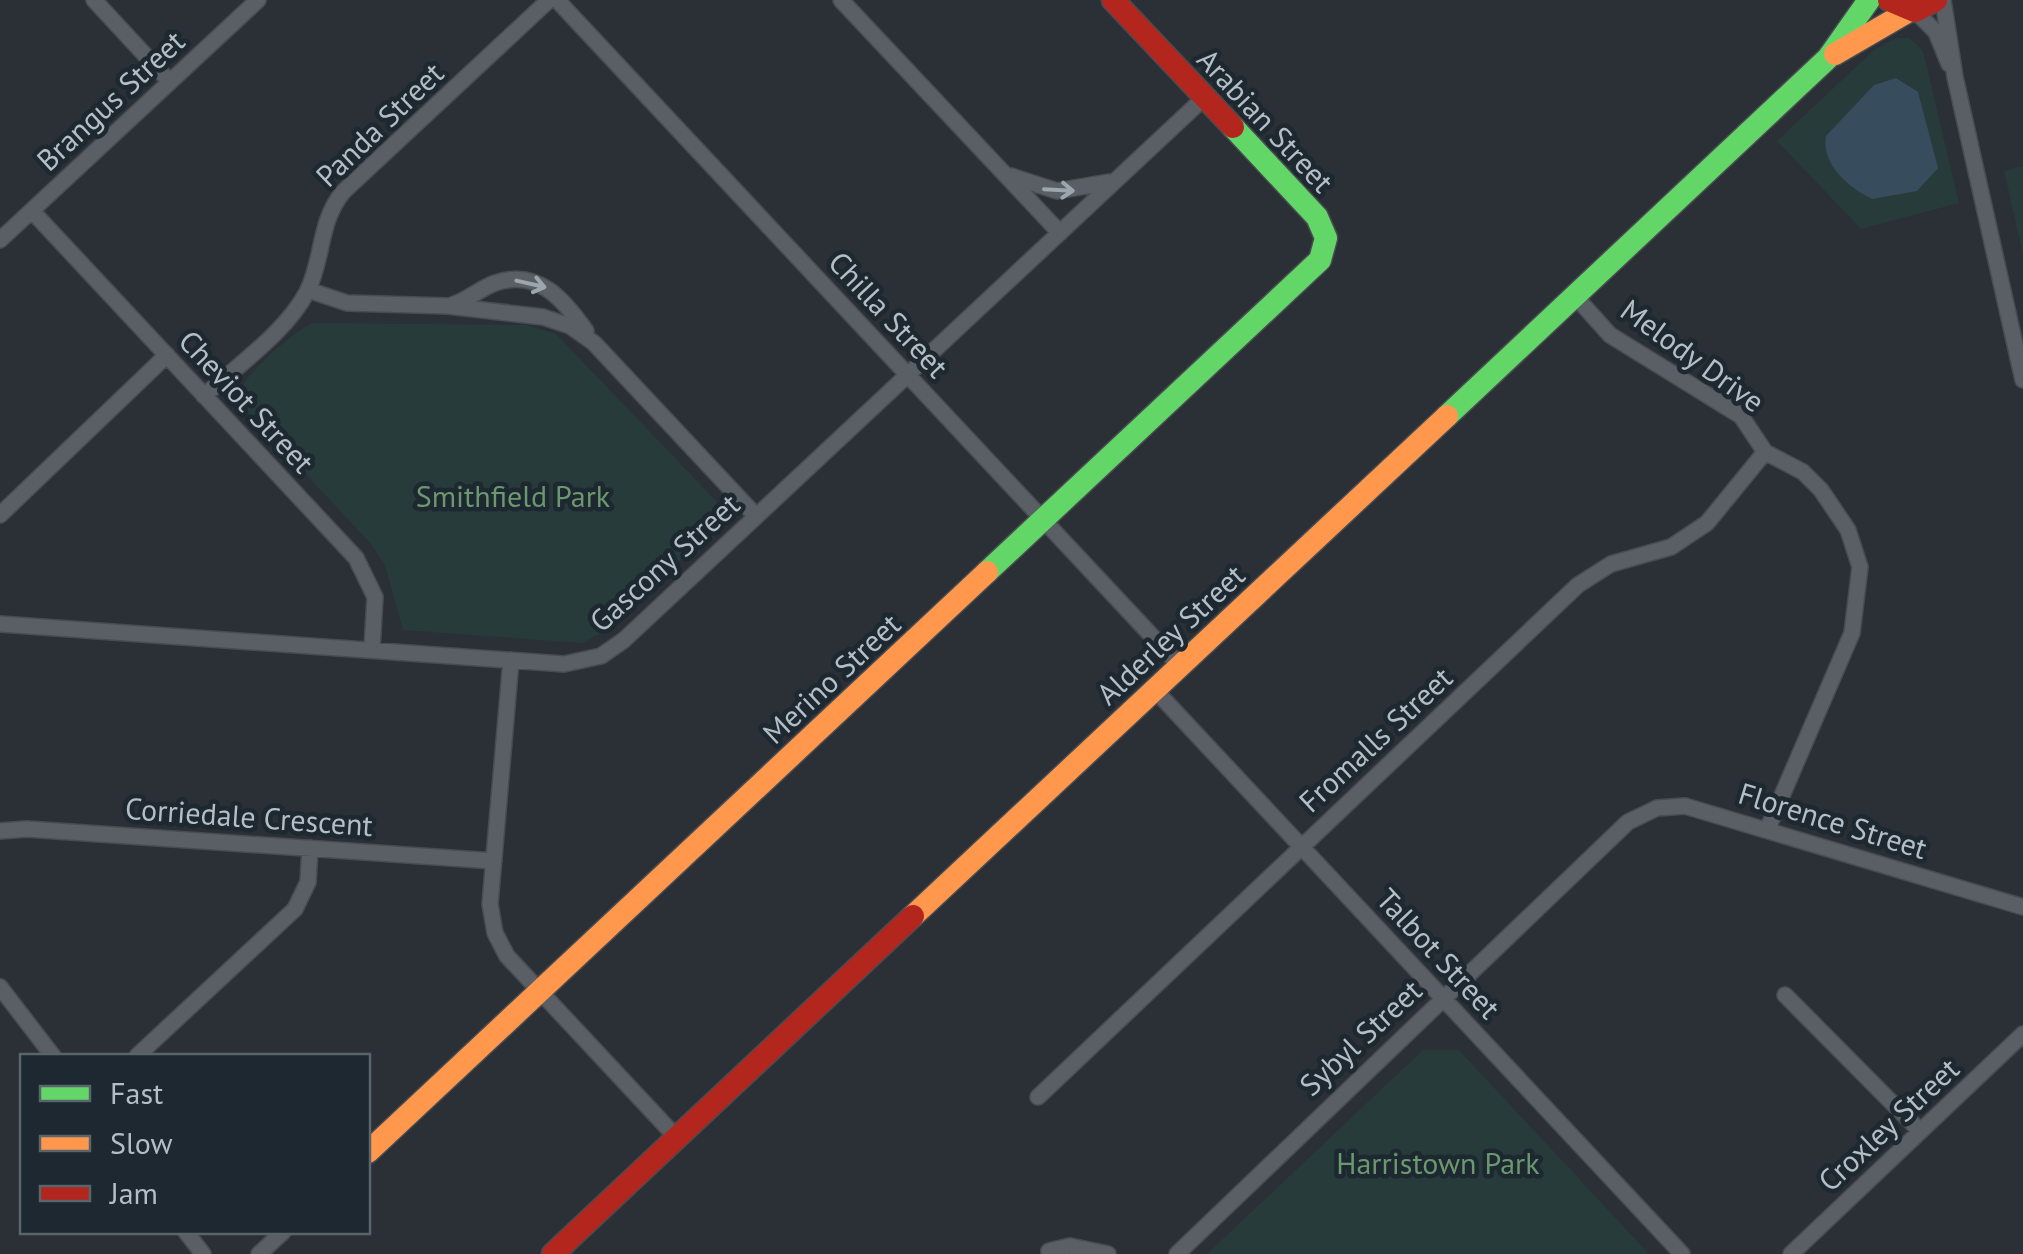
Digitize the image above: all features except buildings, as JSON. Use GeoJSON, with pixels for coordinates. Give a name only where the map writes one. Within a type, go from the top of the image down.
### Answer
{"type":"FeatureCollection","features":[{"type":"Feature","properties":{"kind":"street"},"geometry":{"type":"LineString","coordinates":[[94,0],[170,82]]}},
{"type":"Feature","properties":{"kind":"street","name":"Brangus Street"},"geometry":{"type":"LineString","coordinates":[[0,240],[258,0]]}},
{"type":"Feature","properties":{"kind":"street","name":"Panda Street"},"geometry":{"type":"LineString","coordinates":[[204,396],[293,313],[308,290],[324,221],[344,192],[548,0]]}},
{"type":"Feature","properties":{"kind":"street","name":"Chilla Street"},"geometry":{"type":"LineString","coordinates":[[557,0],[1180,666]]}},
{"type":"Feature","properties":{"kind":"street"},"geometry":{"type":"LineString","coordinates":[[841,0],[1060,233]]}},
{"type":"Feature","properties":{"kind":"street","name":"Arabian Street"},"geometry":{"type":"LineString","coordinates":[[1113,0],[1317,218],[1326,242]]}},
{"type":"Feature","properties":{"kind":"street","name":"Alderley Street"},"geometry":{"type":"LineString","coordinates":[[1828,58],[1869,0]]}},
{"type":"Feature","properties":{"kind":"street"},"geometry":{"type":"LineString","coordinates":[[1944,0],[1955,77],[2023,380]]}},
{"type":"Feature","properties":{"kind":"street"},"geometry":{"type":"LineString","coordinates":[[1912,5],[1939,37],[1955,77]]}},
{"type":"Feature","properties":{"kind":"street","name":"Alderley Street"},"geometry":{"type":"LineString","coordinates":[[553,1254],[1828,58],[1912,5]]}},
{"type":"Feature","properties":{"kind":"street","name":"Gascony Street"},"geometry":{"type":"LineString","coordinates":[[0,624],[576,663],[613,649],[1204,97]]}},
{"type":"Feature","properties":{"kind":"street"},"geometry":{"type":"LineString","coordinates":[[1000,169],[1026,184],[1057,191],[1090,188],[1120,176]]}},
{"type":"Feature","properties":{"kind":"street","name":"Cheviot Street"},"geometry":{"type":"LineString","coordinates":[[32,211],[365,570],[376,608],[372,649]]}},
{"type":"Feature","properties":{"kind":"street","name":"Merino Street"},"geometry":{"type":"LineString","coordinates":[[370,1150],[1315,266],[1326,242]]}},
{"type":"Feature","properties":{"kind":"street"},"geometry":{"type":"LineString","coordinates":[[448,306],[494,284],[526,280],[557,294],[594,343],[756,516]]}},
{"type":"Feature","properties":{"kind":"street"},"geometry":{"type":"LineString","coordinates":[[308,290],[347,303],[448,306],[556,320],[594,343]]}},
{"type":"Feature","properties":{"kind":"street","name":"Melody Drive"},"geometry":{"type":"LineString","coordinates":[[1575,296],[1610,335],[1741,416],[1765,452],[1804,472],[1821,490],[1848,530],[1860,566],[1852,633],[1768,828]]}},
{"type":"Feature","properties":{"kind":"street"},"geometry":{"type":"LineString","coordinates":[[0,515],[167,356]]}},
{"type":"Feature","properties":{"kind":"street","name":"Fromalls Street"},"geometry":{"type":"LineString","coordinates":[[1038,1097],[1578,585],[1611,564],[1671,547],[1707,524],[1765,452]]}},
{"type":"Feature","properties":{"kind":"street"},"geometry":{"type":"LineString","coordinates":[[512,660],[490,904],[495,932],[507,956],[677,1138]]}},
{"type":"Feature","properties":{"kind":"street","name":"Talbot Street"},"geometry":{"type":"LineString","coordinates":[[1154,690],[1682,1254]]}},
{"type":"Feature","properties":{"kind":"street","name":"Florence Street"},"geometry":{"type":"LineString","coordinates":[[1628,822],[1657,808],[1685,806],[2023,907]]}},
{"type":"Feature","properties":{"kind":"street","name":"Sybyl Street"},"geometry":{"type":"LineString","coordinates":[[1176,1254],[1628,822]]}},
{"type":"Feature","properties":{"kind":"street","name":"Corriedale Crescent"},"geometry":{"type":"LineString","coordinates":[[0,832],[27,829],[494,861]]}},
{"type":"Feature","properties":{"kind":"street"},"geometry":{"type":"LineString","coordinates":[[138,1054],[294,909],[308,882],[310,848]]}},
{"type":"Feature","properties":{"kind":"street"},"geometry":{"type":"LineString","coordinates":[[0,987],[51,1054]]}},
{"type":"Feature","properties":{"kind":"street"},"geometry":{"type":"LineString","coordinates":[[1785,995],[1920,1132]]}},
{"type":"Feature","properties":{"kind":"street","name":"Croxley Street"},"geometry":{"type":"LineString","coordinates":[[1791,1254],[2023,1034]]}},
{"type":"Feature","properties":{"kind":"street"},"geometry":{"type":"LineString","coordinates":[[188,1234],[203,1254]]}},
{"type":"Feature","properties":{"kind":"street"},"geometry":{"type":"LineString","coordinates":[[259,1254],[281,1234]]}},
{"type":"Feature","properties":{"kind":"street"},"geometry":{"type":"LineString","coordinates":[[1048,1251],[1070,1246],[1108,1254]]}},
{"type":"Feature","properties":{"kind":"green space"},"geometry":{"type":"Polygon","coordinates":[[[1896,38],[1910,38],[1923,51],[1959,203],[1861,229],[1777,141],[1875,49],[1896,38]]]}},
{"type":"Feature","properties":{"kind":"green space"},"geometry":{"type":"Polygon","coordinates":[[[2023,166],[2023,254],[2004,171],[2023,166]]]}},
{"type":"Feature","properties":{"kind":"green space","name":"Smithfield Park"},"geometry":{"type":"Polygon","coordinates":[[[313,323],[526,325],[556,334],[719,504],[722,519],[607,630],[582,643],[403,630],[385,565],[371,544],[236,399],[268,356],[313,323]]]}},
{"type":"Feature","properties":{"kind":"green space","name":"Harristown Park"},"geometry":{"type":"Polygon","coordinates":[[[1423,1050],[1459,1050],[1649,1254],[1207,1254],[1423,1050]]]}},
{"type":"Feature","properties":{"kind":"water"},"geometry":{"type":"Polygon","coordinates":[[[1896,78],[1918,92],[1938,168],[1917,191],[1872,199],[1854,188],[1832,165],[1826,136],[1874,85],[1896,78]]]}},
{"type":"Feature","properties":{"kind":"traffic: fast"},"geometry":{"type":"LineString","coordinates":[[1447,416],[1828,58],[1869,0]]}},
{"type":"Feature","properties":{"kind":"traffic: fast"},"geometry":{"type":"LineString","coordinates":[[987,572],[1320,260],[1326,238],[1317,217],[1233,127]]}},
{"type":"Feature","properties":{"kind":"traffic: slow"},"geometry":{"type":"LineString","coordinates":[[1835,54],[1909,11]]}},
{"type":"Feature","properties":{"kind":"traffic: slow"},"geometry":{"type":"LineString","coordinates":[[913,916],[1447,416]]}},
{"type":"Feature","properties":{"kind":"traffic: slow"},"geometry":{"type":"LineString","coordinates":[[370,1150],[987,572]]}},
{"type":"Feature","properties":{"kind":"traffic: jam"},"geometry":{"type":"LineString","coordinates":[[1113,0],[1233,127]]}},
{"type":"Feature","properties":{"kind":"traffic: jam"},"geometry":{"type":"LineString","coordinates":[[1889,0],[1915,11],[1936,0]]}},
{"type":"Feature","properties":{"kind":"traffic: jam"},"geometry":{"type":"LineString","coordinates":[[553,1254],[913,916]]}}]}
